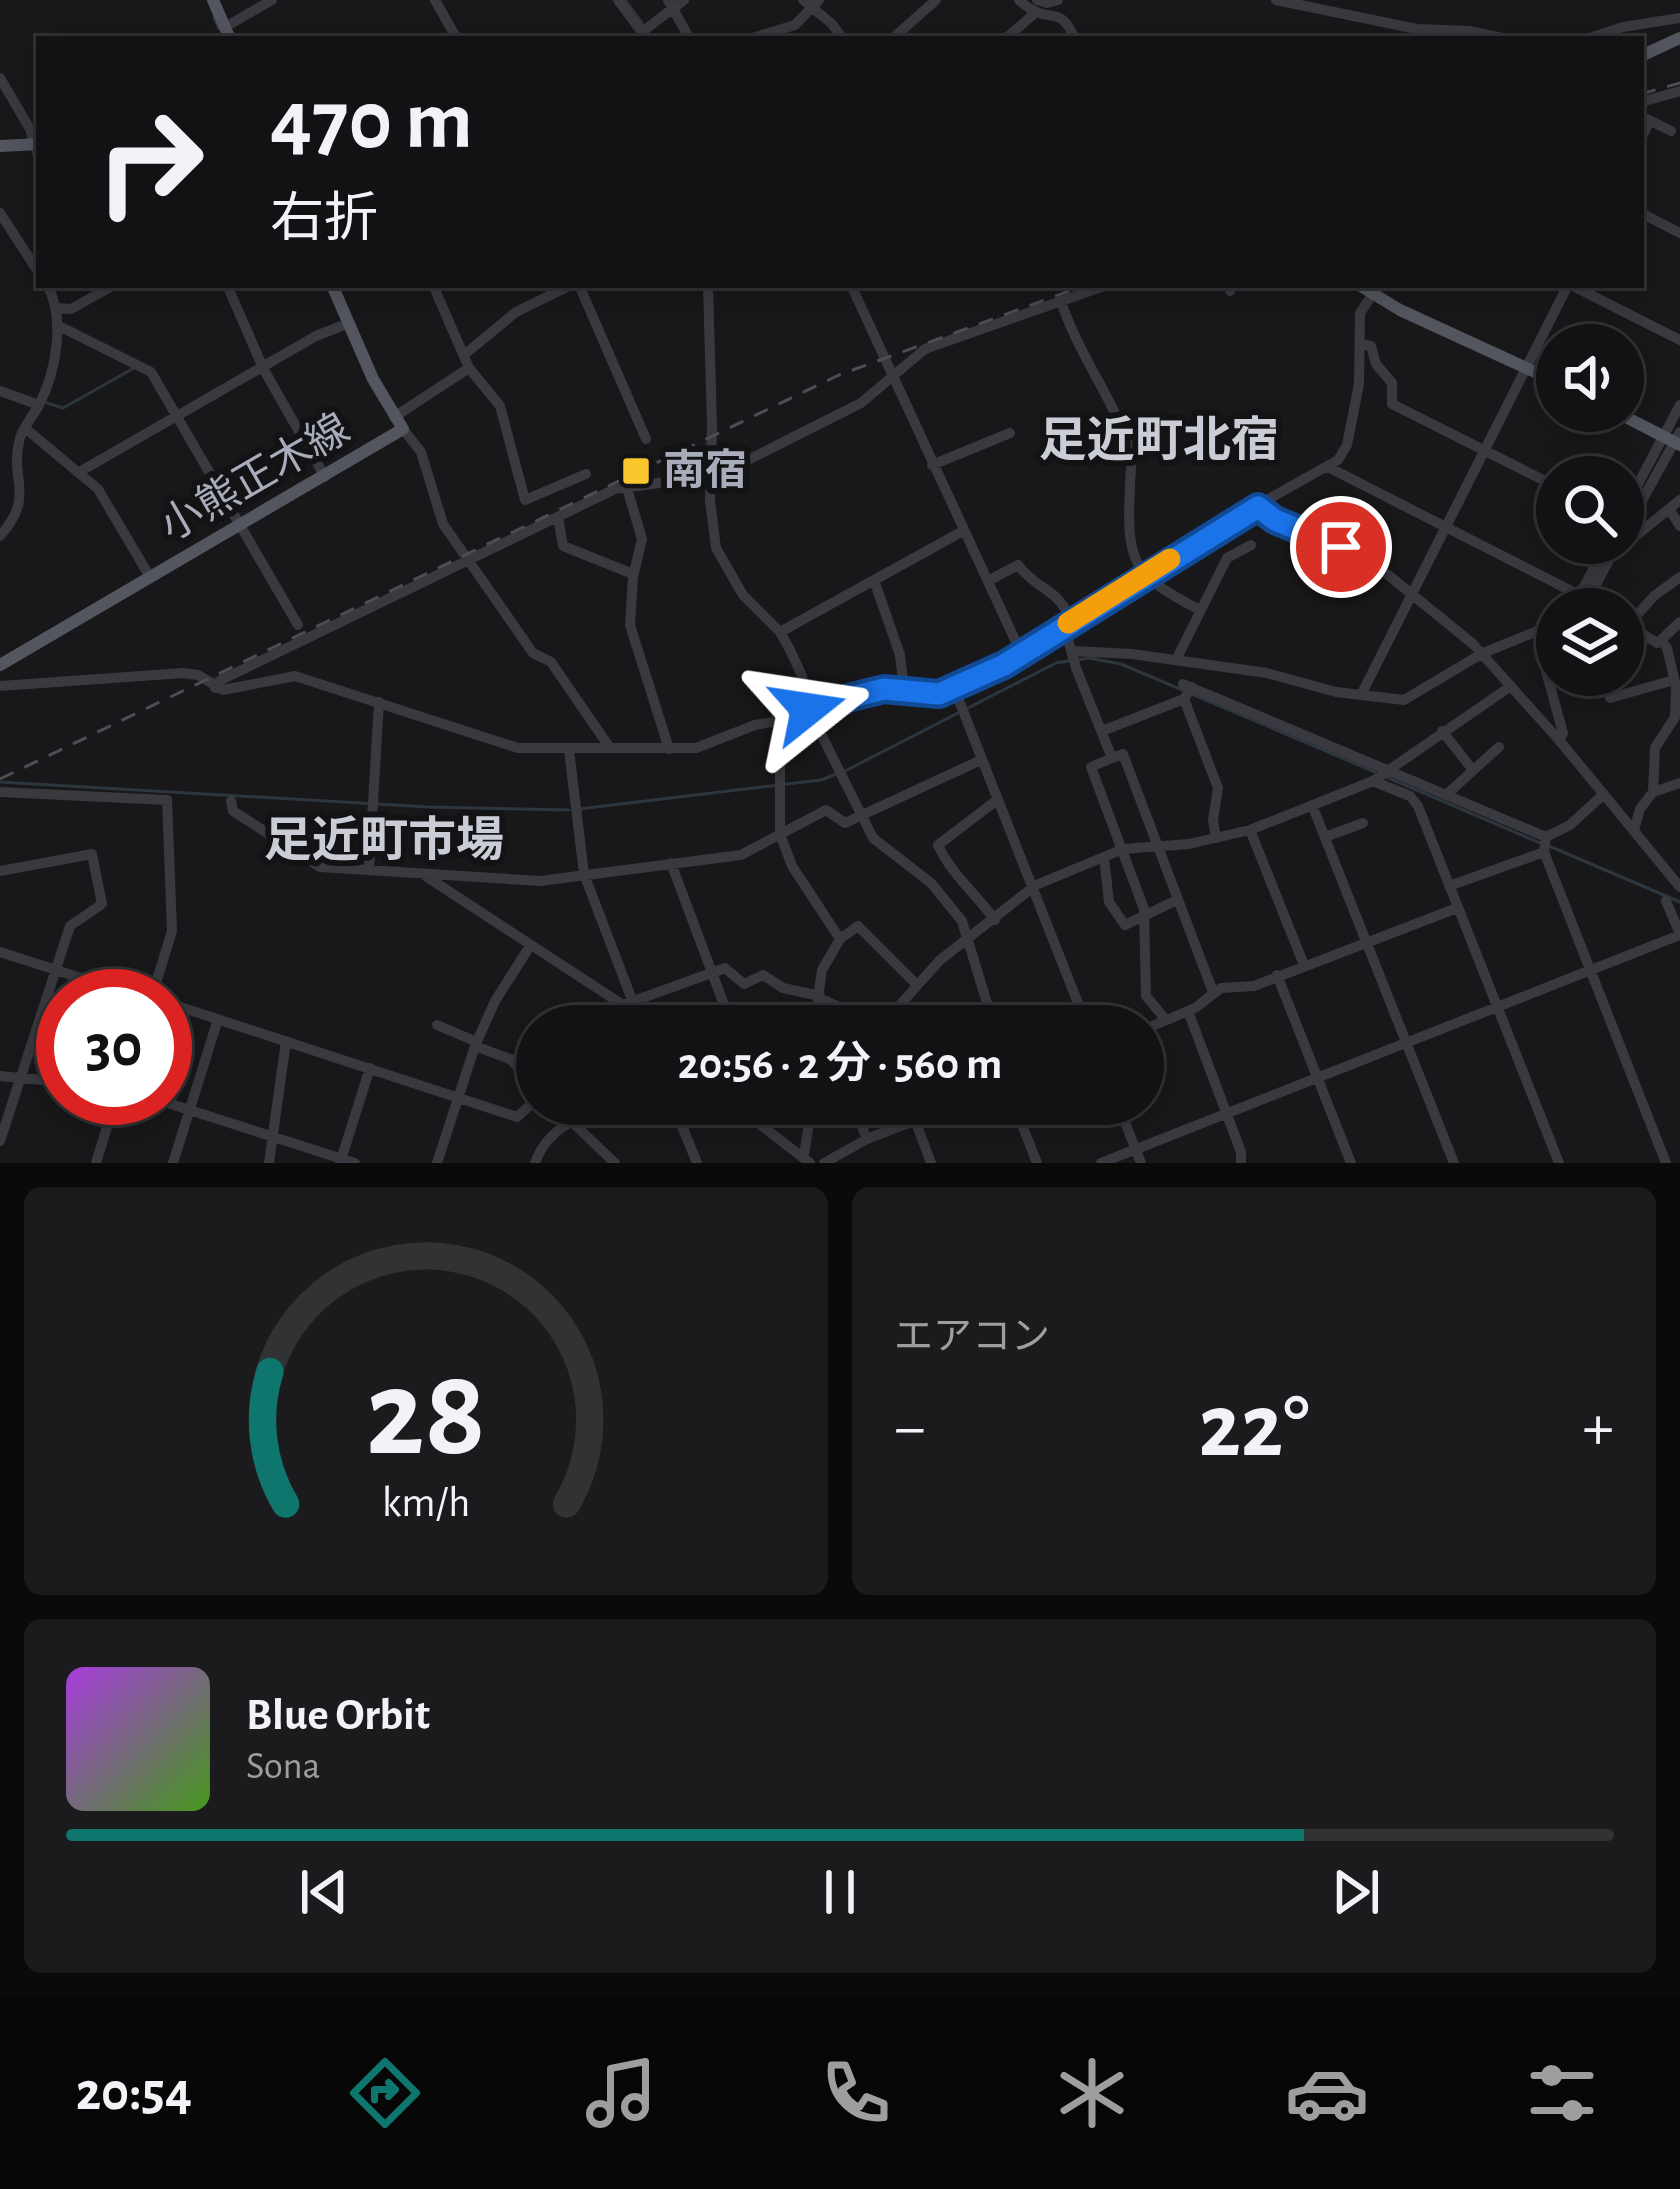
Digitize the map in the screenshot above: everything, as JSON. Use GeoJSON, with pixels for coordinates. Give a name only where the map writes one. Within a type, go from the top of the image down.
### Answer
{"type":"FeatureCollection","features":[{"type":"Feature","properties":{"kind":"main road"},"geometry":{"type":"LineString","coordinates":[[213,0],[227,33]]}},
{"type":"Feature","properties":{"kind":"main road"},"geometry":{"type":"LineString","coordinates":[[1644,55],[1680,38]]}},
{"type":"Feature","properties":{"kind":"main road"},"geometry":{"type":"LineString","coordinates":[[0,143],[36,144]]}},
{"type":"Feature","properties":{"kind":"main road","name":"小熊正木線"},"geometry":{"type":"LineString","coordinates":[[0,665],[326,477],[399,423],[373,379],[333,288]]}},
{"type":"Feature","properties":{"kind":"main road"},"geometry":{"type":"LineString","coordinates":[[1376,289],[1536,372]]}},
{"type":"Feature","properties":{"kind":"main road"},"geometry":{"type":"LineString","coordinates":[[1644,425],[1675,439]]}},
{"type":"Feature","properties":{"kind":"street"},"geometry":{"type":"LineString","coordinates":[[227,33],[272,0]]}},
{"type":"Feature","properties":{"kind":"street"},"geometry":{"type":"LineString","coordinates":[[435,0],[456,36]]}},
{"type":"Feature","properties":{"kind":"street"},"geometry":{"type":"LineString","coordinates":[[618,0],[645,36],[670,4],[684,0]]}},
{"type":"Feature","properties":{"kind":"street"},"geometry":{"type":"LineString","coordinates":[[895,36],[936,0]]}},
{"type":"Feature","properties":{"kind":"street"},"geometry":{"type":"LineString","coordinates":[[1019,0],[1060,15],[1074,36]]}},
{"type":"Feature","properties":{"kind":"street"},"geometry":{"type":"LineString","coordinates":[[1008,36],[1036,7],[1058,0]]}},
{"type":"Feature","properties":{"kind":"street"},"geometry":{"type":"LineString","coordinates":[[1276,0],[1419,34],[1469,31],[1493,36]]}},
{"type":"Feature","properties":{"kind":"street"},"geometry":{"type":"LineString","coordinates":[[759,36],[795,25],[811,3],[838,36]]}},
{"type":"Feature","properties":{"kind":"street"},"geometry":{"type":"LineString","coordinates":[[670,4],[688,36]]}},
{"type":"Feature","properties":{"kind":"street"},"geometry":{"type":"LineString","coordinates":[[1597,36],[1680,19]]}},
{"type":"Feature","properties":{"kind":"street"},"geometry":{"type":"LineString","coordinates":[[0,78],[36,142]]}},
{"type":"Feature","properties":{"kind":"street"},"geometry":{"type":"LineString","coordinates":[[1644,101],[1680,91]]}},
{"type":"Feature","properties":{"kind":"street"},"geometry":{"type":"LineString","coordinates":[[1646,118],[1671,131]]}},
{"type":"Feature","properties":{"kind":"street"},"geometry":{"type":"LineString","coordinates":[[0,213],[36,268]]}},
{"type":"Feature","properties":{"kind":"street"},"geometry":{"type":"LineString","coordinates":[[1644,219],[1680,237]]}},
{"type":"Feature","properties":{"kind":"street"},"geometry":{"type":"LineString","coordinates":[[0,536],[19,513],[19,440],[39,405],[52,365],[58,308],[48,288]]}},
{"type":"Feature","properties":{"kind":"street"},"geometry":{"type":"LineString","coordinates":[[58,308],[71,309],[109,288]]}},
{"type":"Feature","properties":{"kind":"street"},"geometry":{"type":"LineString","coordinates":[[228,288],[262,366],[326,477]]}},
{"type":"Feature","properties":{"kind":"street"},"geometry":{"type":"LineString","coordinates":[[434,288],[469,368],[500,406],[525,500],[586,474]]}},
{"type":"Feature","properties":{"kind":"street"},"geometry":{"type":"LineString","coordinates":[[465,354],[516,312],[568,288]]}},
{"type":"Feature","properties":{"kind":"street"},"geometry":{"type":"LineString","coordinates":[[576,288],[646,439]]}},
{"type":"Feature","properties":{"kind":"street"},"geometry":{"type":"LineString","coordinates":[[708,288],[709,476],[716,548],[742,596],[780,632],[802,676],[812,715],[873,838],[931,883],[962,921],[988,1005]]}},
{"type":"Feature","properties":{"kind":"street"},"geometry":{"type":"LineString","coordinates":[[852,288],[1022,653]]}},
{"type":"Feature","properties":{"kind":"street"},"geometry":{"type":"LineString","coordinates":[[215,688],[219,682],[626,485],[709,476],[861,403],[925,350],[1098,288]]}},
{"type":"Feature","properties":{"kind":"street"},"geometry":{"type":"LineString","coordinates":[[1361,695],[1567,288]]}},
{"type":"Feature","properties":{"kind":"street"},"geometry":{"type":"LineString","coordinates":[[1575,288],[1680,340]]}},
{"type":"Feature","properties":{"kind":"street"},"geometry":{"type":"LineString","coordinates":[[0,686],[184,673],[215,688],[230,689],[295,676],[518,748],[569,750],[715,744],[739,731],[812,715],[865,693],[904,689],[928,694],[954,688],[1022,653],[1344,454],[1359,384],[1360,313],[1376,289]]}},
{"type":"Feature","properties":{"kind":"street"},"geometry":{"type":"LineString","coordinates":[[1061,301],[1072,334],[1103,388],[1132,455],[1128,538],[1151,583],[1200,610]]}},
{"type":"Feature","properties":{"kind":"street"},"geometry":{"type":"LineString","coordinates":[[81,471],[262,366],[349,323]]}},
{"type":"Feature","properties":{"kind":"street"},"geometry":{"type":"LineString","coordinates":[[57,325],[151,373],[298,626]]}},
{"type":"Feature","properties":{"kind":"street"},"geometry":{"type":"LineString","coordinates":[[1360,343],[1371,346],[1376,364],[1392,383],[1392,404],[1536,477]]}},
{"type":"Feature","properties":{"kind":"street"},"geometry":{"type":"LineString","coordinates":[[469,368],[399,423],[421,452],[438,515],[533,653],[551,662],[610,748]]}},
{"type":"Feature","properties":{"kind":"street"},"geometry":{"type":"LineString","coordinates":[[0,391],[39,405]]}},
{"type":"Feature","properties":{"kind":"street"},"geometry":{"type":"LineString","coordinates":[[1644,496],[1675,439],[1680,405]]}},
{"type":"Feature","properties":{"kind":"street"},"geometry":{"type":"LineString","coordinates":[[25,428],[98,489],[150,577]]}},
{"type":"Feature","properties":{"kind":"street"},"geometry":{"type":"LineString","coordinates":[[932,465],[1010,433]]}},
{"type":"Feature","properties":{"kind":"street"},"geometry":{"type":"LineString","coordinates":[[1644,483],[1675,439]]}},
{"type":"Feature","properties":{"kind":"street"},"geometry":{"type":"LineString","coordinates":[[1328,467],[1565,588]]}},
{"type":"Feature","properties":{"kind":"street"},"geometry":{"type":"LineString","coordinates":[[626,485],[642,539],[633,574],[630,625],[669,748]]}},
{"type":"Feature","properties":{"kind":"street"},"geometry":{"type":"LineString","coordinates":[[1644,526],[1675,505],[1680,526]]}},
{"type":"Feature","properties":{"kind":"street"},"geometry":{"type":"LineString","coordinates":[[1258,507],[1275,520],[1359,556],[1414,592],[1483,653],[1680,887]]}},
{"type":"Feature","properties":{"kind":"street"},"geometry":{"type":"LineString","coordinates":[[558,517],[563,546],[633,574]]}},
{"type":"Feature","properties":{"kind":"street"},"geometry":{"type":"LineString","coordinates":[[780,632],[963,531]]}},
{"type":"Feature","properties":{"kind":"street"},"geometry":{"type":"LineString","coordinates":[[1176,660],[1226,558],[1251,545]]}},
{"type":"Feature","properties":{"kind":"street"},"geometry":{"type":"LineString","coordinates":[[988,581],[1018,565],[1030,581],[1060,596],[1076,668],[1112,758]]}},
{"type":"Feature","properties":{"kind":"street"},"geometry":{"type":"LineString","coordinates":[[1644,606],[1680,578]]}},
{"type":"Feature","properties":{"kind":"street"},"geometry":{"type":"LineString","coordinates":[[874,580],[900,655],[904,689]]}},
{"type":"Feature","properties":{"kind":"street"},"geometry":{"type":"LineString","coordinates":[[1644,636],[1657,644],[1680,622]]}},
{"type":"Feature","properties":{"kind":"street"},"geometry":{"type":"LineString","coordinates":[[1073,651],[1267,673],[1309,686],[1404,700],[1483,653],[1536,632]]}},
{"type":"Feature","properties":{"kind":"street"},"geometry":{"type":"LineString","coordinates":[[1653,792],[1655,748],[1675,716],[1676,684],[1661,640]]}},
{"type":"Feature","properties":{"kind":"street"},"geometry":{"type":"LineString","coordinates":[[1610,698],[1676,684]]}},
{"type":"Feature","properties":{"kind":"street"},"geometry":{"type":"LineString","coordinates":[[899,1005],[916,984],[1032,889],[1123,849],[1190,844],[1250,830],[1373,782],[1511,686]]}},
{"type":"Feature","properties":{"kind":"street"},"geometry":{"type":"LineString","coordinates":[[954,688],[1079,1005]]}},
{"type":"Feature","properties":{"kind":"street"},"geometry":{"type":"LineString","coordinates":[[1102,731],[1186,690],[1546,837],[1570,825],[1604,794]]}},
{"type":"Feature","properties":{"kind":"street"},"geometry":{"type":"LineString","coordinates":[[1186,690],[1218,788],[1213,820],[1216,838]]}},
{"type":"Feature","properties":{"kind":"street"},"geometry":{"type":"LineString","coordinates":[[1553,696],[1563,733],[1559,740]]}},
{"type":"Feature","properties":{"kind":"street"},"geometry":{"type":"LineString","coordinates":[[369,869],[379,702]]}},
{"type":"Feature","properties":{"kind":"street"},"geometry":{"type":"LineString","coordinates":[[780,720],[780,834],[792,866],[840,939]]}},
{"type":"Feature","properties":{"kind":"street"},"geometry":{"type":"LineString","coordinates":[[1442,731],[1473,770]]}},
{"type":"Feature","properties":{"kind":"street"},"geometry":{"type":"LineString","coordinates":[[1446,795],[1499,747]]}},
{"type":"Feature","properties":{"kind":"street"},"geometry":{"type":"LineString","coordinates":[[569,750],[584,874],[633,1003]]}},
{"type":"Feature","properties":{"kind":"street"},"geometry":{"type":"LineString","coordinates":[[1214,992],[1123,754],[1091,767],[1145,917],[1147,996],[1166,1020],[1214,992],[1254,986],[1457,908]]}},
{"type":"Feature","properties":{"kind":"street"},"geometry":{"type":"LineString","coordinates":[[231,801],[232,811],[320,867],[540,881],[741,855],[826,810],[845,823],[981,760]]}},
{"type":"Feature","properties":{"kind":"street"},"geometry":{"type":"LineString","coordinates":[[1373,782],[1410,796],[1418,806],[1559,1163]]}},
{"type":"Feature","properties":{"kind":"street"},"geometry":{"type":"LineString","coordinates":[[1634,830],[1640,809],[1653,792],[1680,783]]}},
{"type":"Feature","properties":{"kind":"street"},"geometry":{"type":"LineString","coordinates":[[0,792],[167,800],[172,931],[160,969]]}},
{"type":"Feature","properties":{"kind":"street"},"geometry":{"type":"LineString","coordinates":[[995,920],[949,868],[938,845],[997,800]]}},
{"type":"Feature","properties":{"kind":"street"},"geometry":{"type":"LineString","coordinates":[[1312,805],[1454,1163]]}},
{"type":"Feature","properties":{"kind":"street"},"geometry":{"type":"LineString","coordinates":[[1325,837],[1363,823]]}},
{"type":"Feature","properties":{"kind":"street"},"geometry":{"type":"LineString","coordinates":[[1250,830],[1304,965]]}},
{"type":"Feature","properties":{"kind":"street"},"geometry":{"type":"LineString","coordinates":[[1546,837],[1544,852],[1666,1163]]}},
{"type":"Feature","properties":{"kind":"street"},"geometry":{"type":"LineString","coordinates":[[1449,886],[1544,852]]}},
{"type":"Feature","properties":{"kind":"street"},"geometry":{"type":"LineString","coordinates":[[0,871],[92,854],[102,907],[70,926],[56,969]]}},
{"type":"Feature","properties":{"kind":"street"},"geometry":{"type":"LineString","coordinates":[[1104,857],[1109,902],[1125,925],[1177,900]]}},
{"type":"Feature","properties":{"kind":"street"},"geometry":{"type":"LineString","coordinates":[[671,863],[725,1005]]}},
{"type":"Feature","properties":{"kind":"street"},"geometry":{"type":"LineString","coordinates":[[1667,874],[1680,863]]}},
{"type":"Feature","properties":{"kind":"street"},"geometry":{"type":"LineString","coordinates":[[931,883],[949,868]]}},
{"type":"Feature","properties":{"kind":"street"},"geometry":{"type":"LineString","coordinates":[[421,873],[623,1005],[724,968],[744,984],[764,975],[783,988],[837,1005]]}},
{"type":"Feature","properties":{"kind":"street"},"geometry":{"type":"LineString","coordinates":[[1101,1163],[1680,934],[1666,901]]}},
{"type":"Feature","properties":{"kind":"street"},"geometry":{"type":"LineString","coordinates":[[818,1005],[822,970],[840,939],[858,926],[916,984]]}},
{"type":"Feature","properties":{"kind":"street"},"geometry":{"type":"LineString","coordinates":[[437,1163],[476,1044],[495,1001],[530,946]]}},
{"type":"Feature","properties":{"kind":"street"},"geometry":{"type":"LineString","coordinates":[[0,952],[53,969]]}},
{"type":"Feature","properties":{"kind":"street"},"geometry":{"type":"LineString","coordinates":[[1277,976],[1351,1163]]}},
{"type":"Feature","properties":{"kind":"street"},"geometry":{"type":"LineString","coordinates":[[192,1011],[516,1117]]}},
{"type":"Feature","properties":{"kind":"street"},"geometry":{"type":"LineString","coordinates":[[1188,1011],[1241,1152],[1240,1163]]}},
{"type":"Feature","properties":{"kind":"street"},"geometry":{"type":"LineString","coordinates":[[192,1102],[218,1019]]}},
{"type":"Feature","properties":{"kind":"street"},"geometry":{"type":"LineString","coordinates":[[436,1025],[516,1066]]}},
{"type":"Feature","properties":{"kind":"street"},"geometry":{"type":"LineString","coordinates":[[0,1142],[36,1033]]}},
{"type":"Feature","properties":{"kind":"street"},"geometry":{"type":"LineString","coordinates":[[269,1163],[286,1041]]}},
{"type":"Feature","properties":{"kind":"street"},"geometry":{"type":"LineString","coordinates":[[340,1161],[370,1068]]}},
{"type":"Feature","properties":{"kind":"street"},"geometry":{"type":"LineString","coordinates":[[0,1076],[36,1079]]}},
{"type":"Feature","properties":{"kind":"street"},"geometry":{"type":"LineString","coordinates":[[192,1109],[355,1163]]}},
{"type":"Feature","properties":{"kind":"street"},"geometry":{"type":"LineString","coordinates":[[96,1163],[108,1125]]}},
{"type":"Feature","properties":{"kind":"street"},"geometry":{"type":"LineString","coordinates":[[173,1163],[185,1125]]}},
{"type":"Feature","properties":{"kind":"street"},"geometry":{"type":"LineString","coordinates":[[536,1163],[543,1144],[567,1125]]}},
{"type":"Feature","properties":{"kind":"street"},"geometry":{"type":"LineString","coordinates":[[574,1125],[615,1163]]}},
{"type":"Feature","properties":{"kind":"street"},"geometry":{"type":"LineString","coordinates":[[682,1125],[697,1163]]}},
{"type":"Feature","properties":{"kind":"street"},"geometry":{"type":"LineString","coordinates":[[762,1125],[807,1159]]}},
{"type":"Feature","properties":{"kind":"street"},"geometry":{"type":"LineString","coordinates":[[807,1159],[810,1125]]}},
{"type":"Feature","properties":{"kind":"street"},"geometry":{"type":"LineString","coordinates":[[862,1125],[867,1139]]}},
{"type":"Feature","properties":{"kind":"street"},"geometry":{"type":"LineString","coordinates":[[827,1163],[902,1125]]}},
{"type":"Feature","properties":{"kind":"street"},"geometry":{"type":"LineString","coordinates":[[917,1125],[931,1163]]}},
{"type":"Feature","properties":{"kind":"street"},"geometry":{"type":"LineString","coordinates":[[1022,1125],[1037,1163]]}},
{"type":"Feature","properties":{"kind":"street"},"geometry":{"type":"LineString","coordinates":[[1126,1125],[1141,1163]]}},
{"type":"Feature","properties":{"kind":"waterway"},"geometry":{"type":"LineString","coordinates":[[625,0],[642,23]]}},
{"type":"Feature","properties":{"kind":"waterway"},"geometry":{"type":"LineString","coordinates":[[214,18],[219,29]]}},
{"type":"Feature","properties":{"kind":"waterway"},"geometry":{"type":"LineString","coordinates":[[47,403],[63,408],[134,368]]}},
{"type":"Feature","properties":{"kind":"waterway"},"geometry":{"type":"LineString","coordinates":[[1077,660],[1121,664],[1375,772]]}},
{"type":"Feature","properties":{"kind":"waterway"},"geometry":{"type":"LineString","coordinates":[[968,708],[1068,661]]}},
{"type":"Feature","properties":{"kind":"waterway"},"geometry":{"type":"LineString","coordinates":[[845,771],[960,712]]}},
{"type":"Feature","properties":{"kind":"waterway"},"geometry":{"type":"LineString","coordinates":[[579,809],[821,780],[836,774]]}},
{"type":"Feature","properties":{"kind":"waterway"},"geometry":{"type":"LineString","coordinates":[[1384,776],[1540,843]]}},
{"type":"Feature","properties":{"kind":"waterway"},"geometry":{"type":"LineString","coordinates":[[0,782],[428,807],[569,810]]}},
{"type":"Feature","properties":{"kind":"waterway"},"geometry":{"type":"LineString","coordinates":[[1549,846],[1680,902]]}},
{"type":"Feature","properties":{"kind":"railway"},"geometry":{"type":"LineString","coordinates":[[1644,93],[1680,83]]}},
{"type":"Feature","properties":{"kind":"railway"},"geometry":{"type":"LineString","coordinates":[[0,779],[839,375],[1078,288]]}},
{"type":"Feature","properties":{"kind":"slow traffic"},"geometry":{"type":"LineString","coordinates":[[1068,623],[1170,559]]}},
{"type":"Feature","properties":{"kind":"place","name":"南宿"},"geometry":{"type":"Point","coordinates":[636,471]}},
{"type":"Feature","properties":{"kind":"district","name":"足近町北宿"},"geometry":{"type":"Point","coordinates":[1159,442]}},
{"type":"Feature","properties":{"kind":"district","name":"足近町市場"},"geometry":{"type":"Point","coordinates":[384,842]}},
{"type":"Feature","properties":{"kind":"route"},"geometry":{"type":"LineString","coordinates":[[808,709],[812,715],[848,698],[884,689],[939,694],[964,684],[1004,665],[1258,507],[1275,520],[1341,547]]}}]}
